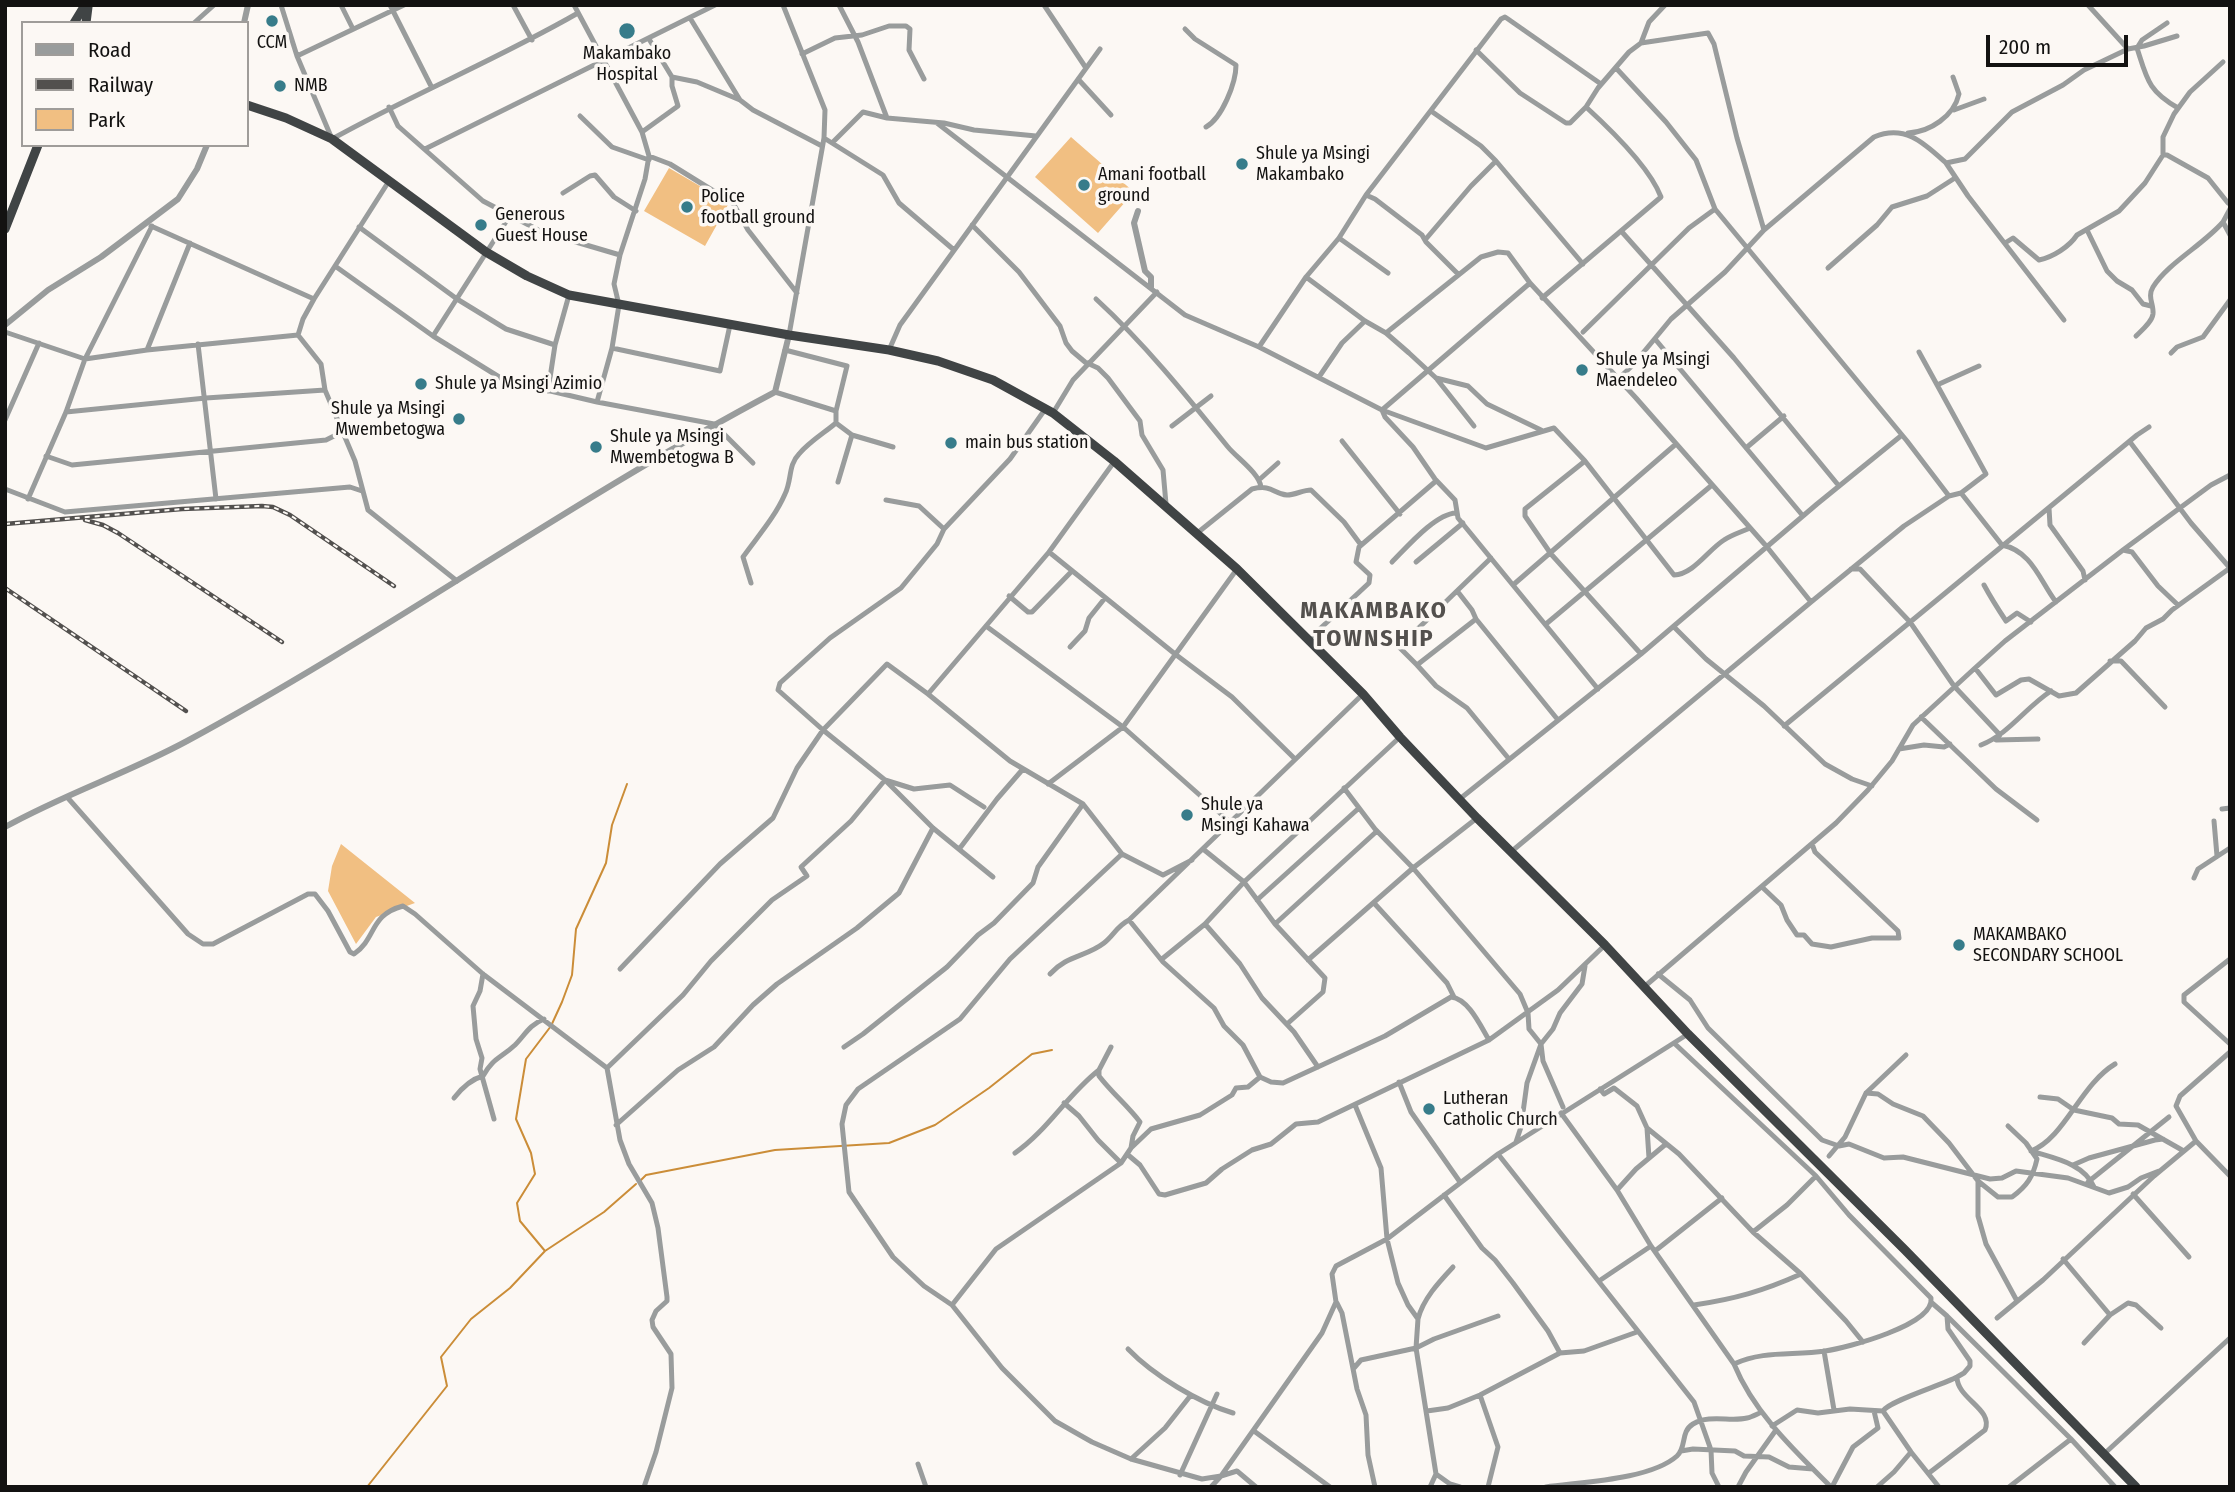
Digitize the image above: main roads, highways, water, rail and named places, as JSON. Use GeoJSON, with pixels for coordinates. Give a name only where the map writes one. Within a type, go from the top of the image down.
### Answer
{"type":"FeatureCollection","features":[{"type":"Feature","properties":{"kind":"highway"},"geometry":{"type":"LineString","coordinates":[[75,21],[87,5]]}},
{"type":"Feature","properties":{"kind":"highway"},"geometry":{"type":"LineString","coordinates":[[248,105],[286,118],[332,139],[485,252],[527,276],[569,295],[789,335],[889,350],[938,361],[993,380],[1049,411],[1114,461],[1237,569],[1363,694],[1477,818],[1605,945],[1688,1034],[1905,1250],[2136,1487]]}},
{"type":"Feature","properties":{"kind":"highway"},"geometry":{"type":"LineString","coordinates":[[5,229],[37,147]]}},
{"type":"Feature","properties":{"kind":"waterway"},"geometry":{"type":"LineString","coordinates":[[545,1251],[520,1221],[517,1203],[535,1174],[531,1153],[516,1119],[526,1059],[551,1026],[572,975],[576,929],[606,863],[612,825],[627,784]]}},
{"type":"Feature","properties":{"kind":"waterway"},"geometry":{"type":"LineString","coordinates":[[641,1180],[646,1175],[775,1150],[889,1143],[935,1125],[1032,1054],[1052,1050]]}},
{"type":"Feature","properties":{"kind":"waterway"},"geometry":{"type":"LineString","coordinates":[[367,1487],[447,1386],[441,1357],[471,1319],[510,1288],[545,1251],[604,1212],[636,1184]]}},
{"type":"Feature","properties":{"kind":"railway"},"geometry":{"type":"LineString","coordinates":[[5,524],[182,509],[273,507],[290,515],[394,586]]}},
{"type":"Feature","properties":{"kind":"railway"},"geometry":{"type":"LineString","coordinates":[[85,520],[118,533],[282,642]]}},
{"type":"Feature","properties":{"kind":"railway"},"geometry":{"type":"LineString","coordinates":[[5,588],[186,711]]}},
{"type":"Feature","properties":{"kind":"place","name":"CCM"},"geometry":{"type":"Point","coordinates":[272,21]}},
{"type":"Feature","properties":{"kind":"place","name":"Makambako Hospital"},"geometry":{"type":"Point","coordinates":[627,31]}},
{"type":"Feature","properties":{"kind":"place","name":"NMB"},"geometry":{"type":"Point","coordinates":[280,86]}},
{"type":"Feature","properties":{"kind":"place","name":"Shule ya Msingi Makambako"},"geometry":{"type":"Point","coordinates":[1242,164]}},
{"type":"Feature","properties":{"kind":"place","name":"Amani football ground"},"geometry":{"type":"Point","coordinates":[1084,185]}},
{"type":"Feature","properties":{"kind":"place","name":"Police football ground"},"geometry":{"type":"Point","coordinates":[687,207]}},
{"type":"Feature","properties":{"kind":"place","name":"Generous Guest House"},"geometry":{"type":"Point","coordinates":[481,225]}},
{"type":"Feature","properties":{"kind":"place","name":"Shule ya Msingi Maendeleo"},"geometry":{"type":"Point","coordinates":[1582,370]}},
{"type":"Feature","properties":{"kind":"place","name":"Shule ya Msingi Azimio"},"geometry":{"type":"Point","coordinates":[421,384]}},
{"type":"Feature","properties":{"kind":"place","name":"Shule ya Msingi Mwembetogwa"},"geometry":{"type":"Point","coordinates":[459,419]}},
{"type":"Feature","properties":{"kind":"place","name":"main bus station"},"geometry":{"type":"Point","coordinates":[951,443]}},
{"type":"Feature","properties":{"kind":"place","name":"Shule ya Msingi Mwembetogwa B"},"geometry":{"type":"Point","coordinates":[596,447]}},
{"type":"Feature","properties":{"kind":"place","name":"Shule ya Msingi Kahawa"},"geometry":{"type":"Point","coordinates":[1187,815]}},
{"type":"Feature","properties":{"kind":"place","name":"MAKAMBAKO SECONDARY SCHOOL"},"geometry":{"type":"Point","coordinates":[1959,945]}},
{"type":"Feature","properties":{"kind":"place","name":"Lutheran Catholic Church"},"geometry":{"type":"Point","coordinates":[1429,1109]}},
{"type":"Feature","properties":{"kind":"district","name":"MAKAMBAKO TOWNSHIP"},"geometry":{"type":"Point","coordinates":[1374,625]}}]}
